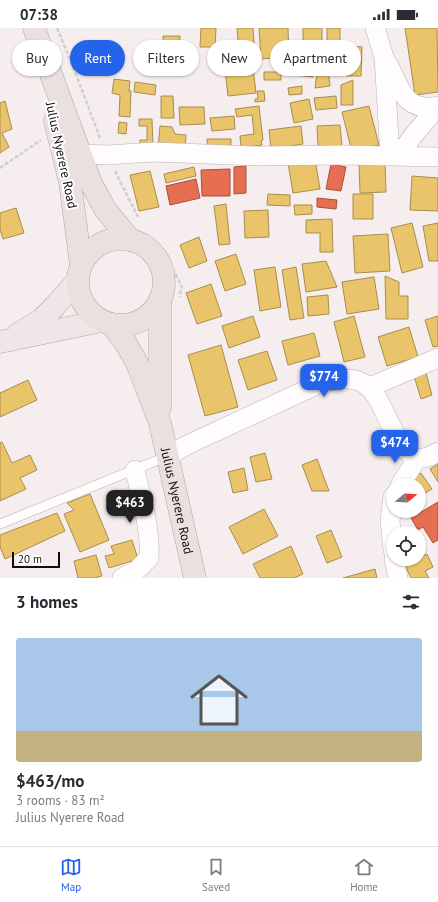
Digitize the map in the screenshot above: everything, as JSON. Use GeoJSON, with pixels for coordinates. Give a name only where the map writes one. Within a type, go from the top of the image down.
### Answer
{"type":"FeatureCollection","features":[{"type":"Feature","properties":{"kind":"highway","name":"Julius Nyerere Road"},"geometry":{"type":"LineString","coordinates":[[37,37],[70,182],[80,296],[88,310],[106,322],[125,342],[137,363],[160,423],[195,578]]}},
{"type":"Feature","properties":{"kind":"highway","name":"Julius Nyerere Road"},"geometry":{"type":"LineString","coordinates":[[37,37],[91,183],[105,209],[130,240]]}},
{"type":"Feature","properties":{"kind":"highway","name":"Julius Nyerere Road"},"geometry":{"type":"LineString","coordinates":[[79,273],[89,253],[101,243],[115,239],[130,240],[144,245],[154,256],[162,269],[163,284],[160,299],[159,348],[160,423]]}},
{"type":"Feature","properties":{"kind":"highway"},"geometry":{"type":"LineString","coordinates":[[106,322],[126,325],[140,320],[152,311],[160,299]]}},
{"type":"Feature","properties":{"kind":"main road"},"geometry":{"type":"LineString","coordinates":[[5,341],[41,320],[55,306],[79,273]]}},
{"type":"Feature","properties":{"kind":"main road"},"geometry":{"type":"LineString","coordinates":[[5,341],[106,322]]}},
{"type":"Feature","properties":{"kind":"street"},"geometry":{"type":"LineString","coordinates":[[375,28],[384,58],[395,156]]}},
{"type":"Feature","properties":{"kind":"street"},"geometry":{"type":"LineString","coordinates":[[384,58],[406,99],[412,104],[431,107],[438,106]]}},
{"type":"Feature","properties":{"kind":"street"},"geometry":{"type":"LineString","coordinates":[[395,156],[438,106]]}},
{"type":"Feature","properties":{"kind":"street"},"geometry":{"type":"LineString","coordinates":[[80,154],[108,155],[154,152],[259,156],[438,157]]}},
{"type":"Feature","properties":{"kind":"street"},"geometry":{"type":"LineString","coordinates":[[370,387],[438,358]]}},
{"type":"Feature","properties":{"kind":"street"},"geometry":{"type":"LineString","coordinates":[[168,456],[187,445],[321,383],[338,378],[359,381],[370,387],[409,455],[417,459],[428,457],[438,452]]}},
{"type":"Feature","properties":{"kind":"street"},"geometry":{"type":"LineString","coordinates":[[405,478],[417,459]]}},
{"type":"Feature","properties":{"kind":"street"},"geometry":{"type":"LineString","coordinates":[[122,578],[137,570],[149,558],[149,540],[134,470]]}},
{"type":"Feature","properties":{"kind":"street"},"geometry":{"type":"LineString","coordinates":[[395,566],[398,578]]}},
{"type":"Feature","properties":{"kind":"lane"},"geometry":{"type":"LineString","coordinates":[[0,524],[168,456]]}},
{"type":"Feature","properties":{"kind":"path"},"geometry":{"type":"LineString","coordinates":[[0,168],[57,130]]}},
{"type":"Feature","properties":{"kind":"building: Homes"},"geometry":{"type":"Polygon","coordinates":[[[201,28],[216,28],[215,40],[207,40],[207,47],[200,47],[201,28]]]}},
{"type":"Feature","properties":{"kind":"building: Homes"},"geometry":{"type":"Polygon","coordinates":[[[237,28],[253,28],[254,40],[238,40],[237,28]]]}},
{"type":"Feature","properties":{"kind":"building: Homes"},"geometry":{"type":"Polygon","coordinates":[[[259,28],[288,28],[288,40],[270,40],[270,58],[262,59],[262,40],[260,40],[259,28]]]}},
{"type":"Feature","properties":{"kind":"building: Homes"},"geometry":{"type":"Polygon","coordinates":[[[303,28],[322,28],[322,40],[303,40],[303,28]]]}},
{"type":"Feature","properties":{"kind":"building: Homes"},"geometry":{"type":"Polygon","coordinates":[[[327,28],[340,28],[340,40],[327,40],[327,28]]]}},
{"type":"Feature","properties":{"kind":"building: Homes"},"geometry":{"type":"Polygon","coordinates":[[[405,28],[437,28],[438,92],[415,95],[405,28]]]}},
{"type":"Feature","properties":{"kind":"building: Homes"},"geometry":{"type":"Polygon","coordinates":[[[163,36],[180,36],[180,40],[163,40],[163,36]]]}},
{"type":"Feature","properties":{"kind":"building: Homes"},"geometry":{"type":"Polygon","coordinates":[[[361,47],[362,47],[361,76],[361,47]]]}},
{"type":"Feature","properties":{"kind":"building: Homes"},"geometry":{"type":"Polygon","coordinates":[[[264,72],[270,72],[270,76],[281,76],[281,80],[264,80],[264,72]]]}},
{"type":"Feature","properties":{"kind":"building: Homes"},"geometry":{"type":"Polygon","coordinates":[[[226,76],[254,76],[256,93],[228,96],[226,76]]]}},
{"type":"Feature","properties":{"kind":"building: Homes"},"geometry":{"type":"Polygon","coordinates":[[[317,76],[329,76],[330,86],[315,88],[317,76]]]}},
{"type":"Feature","properties":{"kind":"building: Homes"},"geometry":{"type":"Polygon","coordinates":[[[114,79],[130,81],[130,117],[119,116],[120,95],[112,93],[114,79]]]}},
{"type":"Feature","properties":{"kind":"building: Homes"},"geometry":{"type":"Polygon","coordinates":[[[353,80],[353,105],[341,105],[341,85],[353,80]]]}},
{"type":"Feature","properties":{"kind":"building: Homes"},"geometry":{"type":"Polygon","coordinates":[[[135,82],[156,85],[155,95],[134,92],[135,82]]]}},
{"type":"Feature","properties":{"kind":"building: Homes"},"geometry":{"type":"Polygon","coordinates":[[[302,86],[302,94],[289,95],[288,88],[302,86]]]}},
{"type":"Feature","properties":{"kind":"building: Homes"},"geometry":{"type":"Polygon","coordinates":[[[257,91],[264,91],[265,101],[255,102],[255,99],[258,99],[257,91]]]}},
{"type":"Feature","properties":{"kind":"building: Homes"},"geometry":{"type":"Polygon","coordinates":[[[161,96],[173,96],[174,118],[161,118],[161,96]]]}},
{"type":"Feature","properties":{"kind":"building: Homes"},"geometry":{"type":"Polygon","coordinates":[[[336,96],[337,108],[316,110],[314,98],[336,96]]]}},
{"type":"Feature","properties":{"kind":"building: Homes"},"geometry":{"type":"Polygon","coordinates":[[[309,99],[313,119],[294,123],[290,103],[309,99]]]}},
{"type":"Feature","properties":{"kind":"building: Homes"},"geometry":{"type":"Polygon","coordinates":[[[5,101],[12,129],[2,133],[9,147],[0,153],[0,103],[5,101]]]}},
{"type":"Feature","properties":{"kind":"building: Homes"},"geometry":{"type":"Polygon","coordinates":[[[259,106],[263,140],[261,141],[262,145],[241,148],[240,136],[254,134],[252,115],[237,117],[235,109],[259,106]]]}},
{"type":"Feature","properties":{"kind":"building: Homes"},"geometry":{"type":"Polygon","coordinates":[[[369,106],[379,145],[352,152],[342,112],[369,106]]]}},
{"type":"Feature","properties":{"kind":"building: Homes"},"geometry":{"type":"Polygon","coordinates":[[[179,107],[204,107],[205,124],[180,125],[179,107]]]}},
{"type":"Feature","properties":{"kind":"building: Homes"},"geometry":{"type":"Polygon","coordinates":[[[234,116],[235,129],[212,131],[210,118],[234,116]]]}},
{"type":"Feature","properties":{"kind":"building: Homes"},"geometry":{"type":"Polygon","coordinates":[[[139,119],[152,119],[153,147],[140,147],[140,140],[147,140],[147,126],[139,126],[139,119]]]}},
{"type":"Feature","properties":{"kind":"building: Homes"},"geometry":{"type":"Polygon","coordinates":[[[119,122],[127,123],[126,134],[118,133],[119,122]]]}},
{"type":"Feature","properties":{"kind":"building: Homes"},"geometry":{"type":"Polygon","coordinates":[[[340,125],[342,146],[318,147],[317,126],[340,125]]]}},
{"type":"Feature","properties":{"kind":"building: Homes"},"geometry":{"type":"Polygon","coordinates":[[[160,126],[172,127],[175,134],[186,135],[185,150],[158,148],[160,126]]]}},
{"type":"Feature","properties":{"kind":"building: Homes"},"geometry":{"type":"Polygon","coordinates":[[[301,126],[303,144],[271,149],[269,130],[301,126]]]}},
{"type":"Feature","properties":{"kind":"building: Homes"},"geometry":{"type":"Polygon","coordinates":[[[207,139],[231,139],[231,153],[208,153],[207,139]]]}},
{"type":"Feature","properties":{"kind":"building: Homes"},"geometry":{"type":"Polygon","coordinates":[[[315,159],[320,189],[293,193],[288,163],[315,159]]]}},
{"type":"Feature","properties":{"kind":"building: Homes"},"geometry":{"type":"Polygon","coordinates":[[[385,161],[386,192],[360,193],[359,162],[385,161]]]}},
{"type":"Feature","properties":{"kind":"building: Homes"},"geometry":{"type":"Polygon","coordinates":[[[194,167],[196,176],[166,183],[164,174],[194,167]]]}},
{"type":"Feature","properties":{"kind":"building: Homes"},"geometry":{"type":"Polygon","coordinates":[[[150,171],[159,207],[139,211],[130,175],[150,171]]]}},
{"type":"Feature","properties":{"kind":"building: Homes"},"geometry":{"type":"Polygon","coordinates":[[[412,176],[438,178],[438,211],[410,210],[412,176]]]}},
{"type":"Feature","properties":{"kind":"building: Homes"},"geometry":{"type":"Polygon","coordinates":[[[268,194],[290,195],[290,206],[267,205],[268,194]]]}},
{"type":"Feature","properties":{"kind":"building: Homes"},"geometry":{"type":"Polygon","coordinates":[[[353,194],[373,194],[373,219],[353,219],[353,194]]]}},
{"type":"Feature","properties":{"kind":"building: Homes"},"geometry":{"type":"Polygon","coordinates":[[[226,204],[230,244],[219,245],[214,206],[226,204]]]}},
{"type":"Feature","properties":{"kind":"building: Homes"},"geometry":{"type":"Polygon","coordinates":[[[294,205],[312,205],[312,214],[295,215],[294,205]]]}},
{"type":"Feature","properties":{"kind":"building: Homes"},"geometry":{"type":"Polygon","coordinates":[[[16,208],[24,233],[3,239],[0,230],[0,213],[16,208]]]}},
{"type":"Feature","properties":{"kind":"building: Homes"},"geometry":{"type":"Polygon","coordinates":[[[268,210],[269,237],[245,238],[244,211],[268,210]]]}},
{"type":"Feature","properties":{"kind":"building: Homes"},"geometry":{"type":"Polygon","coordinates":[[[332,219],[333,252],[320,252],[320,233],[306,233],[306,220],[332,219]]]}},
{"type":"Feature","properties":{"kind":"building: Homes"},"geometry":{"type":"Polygon","coordinates":[[[412,223],[423,267],[402,273],[391,228],[412,223]]]}},
{"type":"Feature","properties":{"kind":"building: Homes"},"geometry":{"type":"Polygon","coordinates":[[[438,223],[438,261],[429,261],[423,226],[438,223]]]}},
{"type":"Feature","properties":{"kind":"building: Homes"},"geometry":{"type":"Polygon","coordinates":[[[388,234],[390,271],[355,273],[353,236],[388,234]]]}},
{"type":"Feature","properties":{"kind":"building: Homes"},"geometry":{"type":"Polygon","coordinates":[[[199,237],[207,261],[189,268],[180,245],[199,237]]]}},
{"type":"Feature","properties":{"kind":"building: Homes"},"geometry":{"type":"Polygon","coordinates":[[[236,254],[246,284],[225,291],[215,261],[236,254]]]}},
{"type":"Feature","properties":{"kind":"building: Homes"},"geometry":{"type":"Polygon","coordinates":[[[326,261],[337,287],[306,292],[302,264],[326,261]]]}},
{"type":"Feature","properties":{"kind":"building: Homes"},"geometry":{"type":"Polygon","coordinates":[[[275,267],[281,307],[260,311],[254,270],[275,267]]]}},
{"type":"Feature","properties":{"kind":"building: Homes"},"geometry":{"type":"Polygon","coordinates":[[[296,267],[304,318],[290,320],[282,270],[296,267]]]}},
{"type":"Feature","properties":{"kind":"building: Homes"},"geometry":{"type":"Polygon","coordinates":[[[385,276],[399,282],[399,296],[408,296],[408,319],[386,319],[385,276]]]}},
{"type":"Feature","properties":{"kind":"building: Homes"},"geometry":{"type":"Polygon","coordinates":[[[374,277],[379,309],[347,314],[342,282],[374,277]]]}},
{"type":"Feature","properties":{"kind":"building: Homes"},"geometry":{"type":"Polygon","coordinates":[[[211,284],[222,316],[197,324],[186,293],[211,284]]]}},
{"type":"Feature","properties":{"kind":"building: Homes"},"geometry":{"type":"Polygon","coordinates":[[[328,295],[329,314],[308,316],[307,297],[328,295]]]}},
{"type":"Feature","properties":{"kind":"building: Homes"},"geometry":{"type":"Polygon","coordinates":[[[253,316],[260,337],[229,348],[222,326],[253,316]]]}},
{"type":"Feature","properties":{"kind":"building: Homes"},"geometry":{"type":"Polygon","coordinates":[[[354,316],[365,357],[344,362],[334,322],[354,316]]]}},
{"type":"Feature","properties":{"kind":"building: Homes"},"geometry":{"type":"Polygon","coordinates":[[[438,316],[438,346],[433,347],[425,320],[438,316]]]}},
{"type":"Feature","properties":{"kind":"building: Homes"},"geometry":{"type":"Polygon","coordinates":[[[409,327],[418,357],[387,366],[378,337],[409,327]]]}},
{"type":"Feature","properties":{"kind":"building: Homes"},"geometry":{"type":"Polygon","coordinates":[[[314,333],[320,356],[288,365],[282,341],[314,333]]]}},
{"type":"Feature","properties":{"kind":"building: Homes"},"geometry":{"type":"Polygon","coordinates":[[[221,345],[238,407],[205,416],[188,355],[221,345]]]}},
{"type":"Feature","properties":{"kind":"building: Homes"},"geometry":{"type":"Polygon","coordinates":[[[267,351],[277,380],[248,390],[238,360],[267,351]]]}},
{"type":"Feature","properties":{"kind":"building: Homes"},"geometry":{"type":"Polygon","coordinates":[[[426,373],[432,395],[421,399],[414,376],[426,373]]]}},
{"type":"Feature","properties":{"kind":"building: Homes"},"geometry":{"type":"Polygon","coordinates":[[[28,380],[37,400],[0,417],[0,393],[28,380]]]}},
{"type":"Feature","properties":{"kind":"building: Homes"},"geometry":{"type":"Polygon","coordinates":[[[2,442],[12,463],[30,455],[37,470],[20,478],[26,489],[0,501],[0,443],[2,442]]]}},
{"type":"Feature","properties":{"kind":"building: Homes"},"geometry":{"type":"Polygon","coordinates":[[[265,453],[272,479],[256,482],[250,457],[265,453]]]}},
{"type":"Feature","properties":{"kind":"building: Homes"},"geometry":{"type":"Polygon","coordinates":[[[317,459],[329,491],[312,491],[302,465],[317,459]]]}},
{"type":"Feature","properties":{"kind":"building: Homes"},"geometry":{"type":"Polygon","coordinates":[[[438,464],[438,482],[430,469],[438,464]]]}},
{"type":"Feature","properties":{"kind":"building: Homes"},"geometry":{"type":"Polygon","coordinates":[[[244,468],[248,490],[233,493],[228,472],[244,468]]]}},
{"type":"Feature","properties":{"kind":"building: Homes"},"geometry":{"type":"Polygon","coordinates":[[[421,473],[424,478],[413,478],[421,473]]]}},
{"type":"Feature","properties":{"kind":"building: Homes"},"geometry":{"type":"Polygon","coordinates":[[[426,480],[432,489],[426,493],[426,480]]]}},
{"type":"Feature","properties":{"kind":"building: Homes"},"geometry":{"type":"Polygon","coordinates":[[[90,494],[109,540],[80,552],[64,514],[74,510],[67,503],[90,494]]]}},
{"type":"Feature","properties":{"kind":"building: Homes"},"geometry":{"type":"Polygon","coordinates":[[[264,509],[278,536],[243,554],[229,527],[264,509]]]}},
{"type":"Feature","properties":{"kind":"building: Homes"},"geometry":{"type":"Polygon","coordinates":[[[57,513],[65,531],[5,559],[0,547],[0,535],[57,513]]]}},
{"type":"Feature","properties":{"kind":"building: Homes"},"geometry":{"type":"Polygon","coordinates":[[[331,530],[342,557],[327,563],[316,536],[331,530]]]}},
{"type":"Feature","properties":{"kind":"building: Homes"},"geometry":{"type":"Polygon","coordinates":[[[132,540],[138,559],[109,568],[105,556],[114,554],[111,546],[132,540]]]}},
{"type":"Feature","properties":{"kind":"building: Homes"},"geometry":{"type":"Polygon","coordinates":[[[291,546],[303,574],[294,578],[260,578],[253,564],[291,546]]]}},
{"type":"Feature","properties":{"kind":"building: Homes"},"geometry":{"type":"Polygon","coordinates":[[[426,554],[433,567],[425,571],[429,578],[411,578],[405,566],[426,566],[426,554]]]}},
{"type":"Feature","properties":{"kind":"building: Homes"},"geometry":{"type":"Polygon","coordinates":[[[96,555],[102,576],[94,578],[78,578],[74,561],[96,555]]]}},
{"type":"Feature","properties":{"kind":"building: Homes"},"geometry":{"type":"Polygon","coordinates":[[[375,569],[377,578],[343,578],[375,569]]]}},
{"type":"Feature","properties":{"kind":"building: Shops"},"geometry":{"type":"Polygon","coordinates":[[[331,164],[346,167],[341,191],[326,189],[331,164]]]}},
{"type":"Feature","properties":{"kind":"building: Shops"},"geometry":{"type":"Polygon","coordinates":[[[246,166],[246,193],[234,194],[234,167],[246,166]]]}},
{"type":"Feature","properties":{"kind":"building: Shops"},"geometry":{"type":"Polygon","coordinates":[[[230,169],[230,196],[202,196],[201,170],[230,169]]]}},
{"type":"Feature","properties":{"kind":"building: Shops"},"geometry":{"type":"Polygon","coordinates":[[[196,179],[200,198],[170,205],[166,186],[196,179]]]}},
{"type":"Feature","properties":{"kind":"building: Shops"},"geometry":{"type":"Polygon","coordinates":[[[317,198],[337,200],[336,209],[317,207],[317,198]]]}},
{"type":"Feature","properties":{"kind":"building: Shops"},"geometry":{"type":"Polygon","coordinates":[[[438,502],[438,540],[433,543],[426,532],[426,526],[416,526],[411,518],[426,518],[426,509],[438,502]]]}}]}
